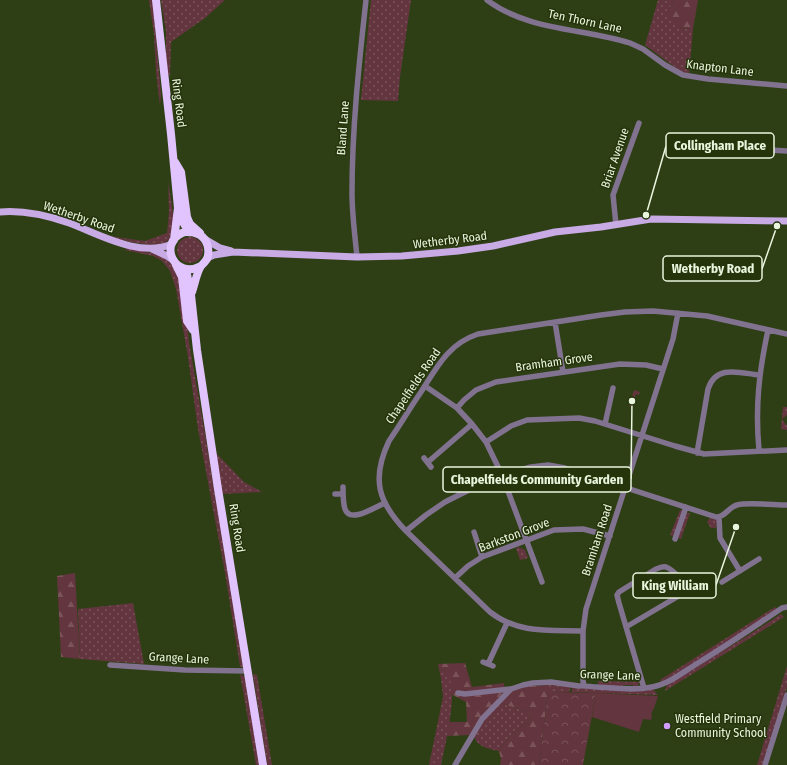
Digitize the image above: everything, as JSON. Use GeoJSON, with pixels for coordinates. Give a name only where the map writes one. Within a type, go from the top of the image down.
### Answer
{"type":"FeatureCollection","features":[{"type":"Feature","properties":{"kind":"highway","name":"Ring Road"},"geometry":{"type":"LineString","coordinates":[[156,0],[178,208],[173,242]]}},
{"type":"Feature","properties":{"kind":"highway"},"geometry":{"type":"LineString","coordinates":[[172,259],[178,266],[186,270],[196,269],[201,266],[207,258],[208,248],[206,239],[194,228],[187,217],[181,172],[174,160]]}},
{"type":"Feature","properties":{"kind":"highway","name":"Ring Road"},"geometry":{"type":"LineString","coordinates":[[178,208],[184,224],[189,232]]}},
{"type":"Feature","properties":{"kind":"highway"},"geometry":{"type":"LineString","coordinates":[[195,333],[188,321],[182,276],[172,259],[170,252],[173,242],[181,234],[194,232],[206,239]]}},
{"type":"Feature","properties":{"kind":"highway","name":"Ring Road"},"geometry":{"type":"LineString","coordinates":[[192,295],[201,266]]}},
{"type":"Feature","properties":{"kind":"highway","name":"Ring Road"},"geometry":{"type":"LineString","coordinates":[[186,270],[192,295],[195,333],[218,489],[263,765]]}},
{"type":"Feature","properties":{"kind":"main road","name":"Wetherby Road"},"geometry":{"type":"LineString","coordinates":[[0,212],[14,210],[45,216],[130,246],[149,248],[162,247],[173,242]]}},
{"type":"Feature","properties":{"kind":"main road","name":"Wetherby Road"},"geometry":{"type":"LineString","coordinates":[[207,258],[214,255],[233,252],[357,257],[402,256],[493,246],[555,232],[657,219],[787,221]]}},
{"type":"Feature","properties":{"kind":"main road","name":"Wetherby Road"},"geometry":{"type":"LineString","coordinates":[[206,239],[220,248],[233,252]]}},
{"type":"Feature","properties":{"kind":"main road","name":"Wetherby Road"},"geometry":{"type":"LineString","coordinates":[[149,248],[172,259]]}},
{"type":"Feature","properties":{"kind":"street","name":"Bland Lane"},"geometry":{"type":"LineString","coordinates":[[357,257],[352,194],[352,161],[366,0]]}},
{"type":"Feature","properties":{"kind":"street","name":"Ten Thorn Lane"},"geometry":{"type":"LineString","coordinates":[[487,0],[505,11],[529,20],[630,43],[655,57]]}},
{"type":"Feature","properties":{"kind":"street","name":"Knapton Lane"},"geometry":{"type":"LineString","coordinates":[[655,57],[674,71],[687,76],[787,86]]}},
{"type":"Feature","properties":{"kind":"street","name":"Briar Avenue"},"geometry":{"type":"LineString","coordinates":[[616,225],[613,195],[639,123]]}},
{"type":"Feature","properties":{"kind":"street"},"geometry":{"type":"LineString","coordinates":[[682,145],[787,151]]}},
{"type":"Feature","properties":{"kind":"street","name":"Chapelfields Road"},"geometry":{"type":"LineString","coordinates":[[583,631],[528,629],[507,623],[490,612],[406,531],[394,519],[385,503],[380,490],[379,475],[384,453],[389,441],[444,357],[455,345],[466,339],[486,332],[625,312],[653,311],[707,316],[787,334]]}},
{"type":"Feature","properties":{"kind":"street","name":"Bramham Road"},"geometry":{"type":"LineString","coordinates":[[584,685],[583,631],[586,609],[675,334],[678,313]]}},
{"type":"Feature","properties":{"kind":"street"},"geometry":{"type":"LineString","coordinates":[[555,322],[563,372]]}},
{"type":"Feature","properties":{"kind":"street"},"geometry":{"type":"LineString","coordinates":[[759,450],[757,419],[759,375],[768,330]]}},
{"type":"Feature","properties":{"kind":"street","name":"Bramham Grove"},"geometry":{"type":"LineString","coordinates":[[457,408],[470,395],[489,384],[563,372],[630,364],[646,365],[664,369]]}},
{"type":"Feature","properties":{"kind":"street"},"geometry":{"type":"LineString","coordinates":[[697,452],[708,389],[712,381],[718,375],[726,372],[759,375]]}},
{"type":"Feature","properties":{"kind":"street"},"geometry":{"type":"LineString","coordinates":[[425,386],[457,408],[486,442],[502,475],[542,582]]}},
{"type":"Feature","properties":{"kind":"street"},"geometry":{"type":"LineString","coordinates":[[605,424],[612,388]]}},
{"type":"Feature","properties":{"kind":"street"},"geometry":{"type":"LineString","coordinates":[[486,442],[512,426],[527,420],[580,418],[605,424],[697,452],[715,454],[759,450],[787,450]]}},
{"type":"Feature","properties":{"kind":"street"},"geometry":{"type":"LineString","coordinates":[[428,462],[472,424]]}},
{"type":"Feature","properties":{"kind":"street"},"geometry":{"type":"LineString","coordinates":[[406,531],[420,518],[465,491],[502,475],[539,465],[556,466],[719,517]]}},
{"type":"Feature","properties":{"kind":"street"},"geometry":{"type":"LineString","coordinates":[[343,486],[344,508],[347,514],[351,516],[357,515],[385,503]]}},
{"type":"Feature","properties":{"kind":"street"},"geometry":{"type":"LineString","coordinates":[[335,494],[343,494]]}},
{"type":"Feature","properties":{"kind":"street"},"geometry":{"type":"LineString","coordinates":[[719,517],[731,507],[740,504],[787,505]]}},
{"type":"Feature","properties":{"kind":"street"},"geometry":{"type":"LineString","coordinates":[[675,539],[686,507]]}},
{"type":"Feature","properties":{"kind":"street"},"geometry":{"type":"LineString","coordinates":[[719,517],[720,538],[740,571]]}},
{"type":"Feature","properties":{"kind":"street","name":"Barkston Grove"},"geometry":{"type":"LineString","coordinates":[[455,578],[468,566],[482,557],[559,529],[583,529],[610,536]]}},
{"type":"Feature","properties":{"kind":"street"},"geometry":{"type":"LineString","coordinates":[[474,532],[482,557]]}},
{"type":"Feature","properties":{"kind":"street"},"geometry":{"type":"LineString","coordinates":[[722,582],[759,559]]}},
{"type":"Feature","properties":{"kind":"street"},"geometry":{"type":"LineString","coordinates":[[626,628],[682,594],[686,589],[683,581],[669,568],[662,567],[618,592],[618,598],[626,628],[644,688]]}},
{"type":"Feature","properties":{"kind":"street","name":"Grange Lane"},"geometry":{"type":"LineString","coordinates":[[458,693],[465,694],[511,689],[523,684],[551,682],[579,686],[584,685],[613,688],[644,688],[658,685],[671,680],[782,608],[787,607]]}},
{"type":"Feature","properties":{"kind":"street"},"geometry":{"type":"LineString","coordinates":[[488,664],[507,623]]}},
{"type":"Feature","properties":{"kind":"street","name":"Grange Lane"},"geometry":{"type":"LineString","coordinates":[[110,665],[185,670],[248,671]]}},
{"type":"Feature","properties":{"kind":"street"},"geometry":{"type":"LineString","coordinates":[[455,765],[482,719],[511,689]]}},
{"type":"Feature","properties":{"kind":"street"},"geometry":{"type":"LineString","coordinates":[[765,765],[787,695]]}},
{"type":"Feature","properties":{"kind":"green space"},"geometry":{"type":"Polygon","coordinates":[[[149,0],[153,0],[161,94],[160,106],[154,35],[149,0]]]}},
{"type":"Feature","properties":{"kind":"green space"},"geometry":{"type":"Polygon","coordinates":[[[161,0],[225,0],[205,18],[171,42],[170,77],[166,68],[166,31],[161,0]]]}},
{"type":"Feature","properties":{"kind":"green space"},"geometry":{"type":"Polygon","coordinates":[[[371,0],[411,0],[398,101],[361,100],[371,0]]]}},
{"type":"Feature","properties":{"kind":"green space"},"geometry":{"type":"Polygon","coordinates":[[[658,0],[672,0],[673,2],[666,13],[680,28],[693,29],[689,74],[680,71],[645,45],[658,0]]]}},
{"type":"Feature","properties":{"kind":"green space"},"geometry":{"type":"Polygon","coordinates":[[[672,0],[698,0],[693,29],[676,26],[673,24],[666,13],[673,2],[672,0]]]}},
{"type":"Feature","properties":{"kind":"green space"},"geometry":{"type":"Polygon","coordinates":[[[168,181],[173,230],[167,241],[152,245],[107,236],[145,241],[167,233],[169,212],[168,181]]]}},
{"type":"Feature","properties":{"kind":"green space"},"geometry":{"type":"Polygon","coordinates":[[[190,237],[200,240],[203,250],[200,260],[190,263],[180,260],[177,250],[180,240],[190,237]]]}},
{"type":"Feature","properties":{"kind":"green space"},"geometry":{"type":"Polygon","coordinates":[[[127,248],[140,250],[165,259],[175,268],[182,284],[186,306],[190,348],[211,467],[243,667],[240,667],[225,573],[198,429],[188,357],[176,289],[170,271],[162,261],[153,256],[125,250],[127,248]]]}},
{"type":"Feature","properties":{"kind":"green space"},"geometry":{"type":"Polygon","coordinates":[[[634,390],[640,392],[639,395],[636,394],[632,407],[629,406],[634,390]]]}},
{"type":"Feature","properties":{"kind":"green space"},"geometry":{"type":"Polygon","coordinates":[[[783,407],[787,407],[787,415],[782,419],[787,426],[787,430],[781,429],[783,407]]]}},
{"type":"Feature","properties":{"kind":"green space"},"geometry":{"type":"Polygon","coordinates":[[[216,453],[244,482],[262,492],[222,494],[216,453]]]}},
{"type":"Feature","properties":{"kind":"green space"},"geometry":{"type":"Polygon","coordinates":[[[680,510],[683,511],[673,536],[670,535],[680,510]]]}},
{"type":"Feature","properties":{"kind":"green space"},"geometry":{"type":"Polygon","coordinates":[[[686,513],[690,513],[681,539],[678,538],[686,513]]]}},
{"type":"Feature","properties":{"kind":"green space"},"geometry":{"type":"Polygon","coordinates":[[[710,518],[717,520],[716,528],[711,528],[707,522],[710,518]]]}},
{"type":"Feature","properties":{"kind":"green space"},"geometry":{"type":"Polygon","coordinates":[[[519,547],[525,550],[528,558],[520,560],[516,548],[519,547]]]}},
{"type":"Feature","properties":{"kind":"green space"},"geometry":{"type":"Polygon","coordinates":[[[75,573],[80,659],[61,657],[57,576],[75,573]]]}},
{"type":"Feature","properties":{"kind":"green space"},"geometry":{"type":"Polygon","coordinates":[[[133,603],[144,664],[80,659],[78,609],[133,603]]]}},
{"type":"Feature","properties":{"kind":"green space"},"geometry":{"type":"Polygon","coordinates":[[[775,607],[777,609],[720,647],[691,666],[661,682],[660,680],[775,607]]]}},
{"type":"Feature","properties":{"kind":"green space"},"geometry":{"type":"Polygon","coordinates":[[[781,614],[784,617],[665,691],[667,685],[781,614]]]}},
{"type":"Feature","properties":{"kind":"green space"},"geometry":{"type":"Polygon","coordinates":[[[465,663],[472,687],[504,683],[505,691],[476,724],[470,735],[447,736],[449,722],[467,722],[466,702],[451,694],[451,682],[449,675],[443,670],[439,669],[438,664],[465,663]]]}},
{"type":"Feature","properties":{"kind":"green space"},"geometry":{"type":"Polygon","coordinates":[[[787,666],[787,687],[763,765],[757,765],[787,666]]]}},
{"type":"Feature","properties":{"kind":"green space"},"geometry":{"type":"Polygon","coordinates":[[[439,669],[448,673],[451,680],[452,703],[441,765],[429,765],[443,697],[439,669]]]}},
{"type":"Feature","properties":{"kind":"green space"},"geometry":{"type":"Polygon","coordinates":[[[240,674],[245,677],[260,765],[256,765],[240,674]]]}},
{"type":"Feature","properties":{"kind":"green space"},"geometry":{"type":"Polygon","coordinates":[[[253,674],[257,675],[272,765],[267,765],[253,674]]]}},
{"type":"Feature","properties":{"kind":"green space"},"geometry":{"type":"Polygon","coordinates":[[[598,681],[640,682],[635,687],[633,685],[623,685],[621,687],[598,685],[598,681]]]}},
{"type":"Feature","properties":{"kind":"green space"},"geometry":{"type":"Polygon","coordinates":[[[548,684],[571,687],[569,692],[548,692],[548,684]]]}},
{"type":"Feature","properties":{"kind":"green space"},"geometry":{"type":"Polygon","coordinates":[[[548,685],[539,765],[500,765],[501,759],[499,751],[519,728],[528,723],[531,715],[525,711],[500,703],[511,691],[529,686],[548,685]]]}},
{"type":"Feature","properties":{"kind":"green space"},"geometry":{"type":"Polygon","coordinates":[[[573,687],[652,688],[658,695],[571,692],[573,687]]]}},
{"type":"Feature","properties":{"kind":"green space"},"geometry":{"type":"Polygon","coordinates":[[[548,692],[596,693],[583,765],[539,765],[548,692]]]}},
{"type":"Feature","properties":{"kind":"green space"},"geometry":{"type":"Polygon","coordinates":[[[596,693],[658,696],[651,714],[651,720],[643,719],[639,732],[592,717],[596,693]]]}},
{"type":"Feature","properties":{"kind":"green space"},"geometry":{"type":"Polygon","coordinates":[[[500,703],[525,711],[531,715],[528,723],[519,728],[499,751],[487,748],[480,744],[475,739],[474,735],[488,715],[500,703]]]}},
{"type":"Feature","properties":{"kind":"place","name":"Collingham Place"},"geometry":{"type":"Point","coordinates":[646,215]}},
{"type":"Feature","properties":{"kind":"place","name":"Wetherby Road"},"geometry":{"type":"Point","coordinates":[777,226]}},
{"type":"Feature","properties":{"kind":"place","name":"Chapelfields Community Garden"},"geometry":{"type":"Point","coordinates":[632,401]}},
{"type":"Feature","properties":{"kind":"place","name":"King William"},"geometry":{"type":"Point","coordinates":[736,527]}},
{"type":"Feature","properties":{"kind":"place","name":"Westfield Primary Community School"},"geometry":{"type":"Point","coordinates":[667,726]}}]}
